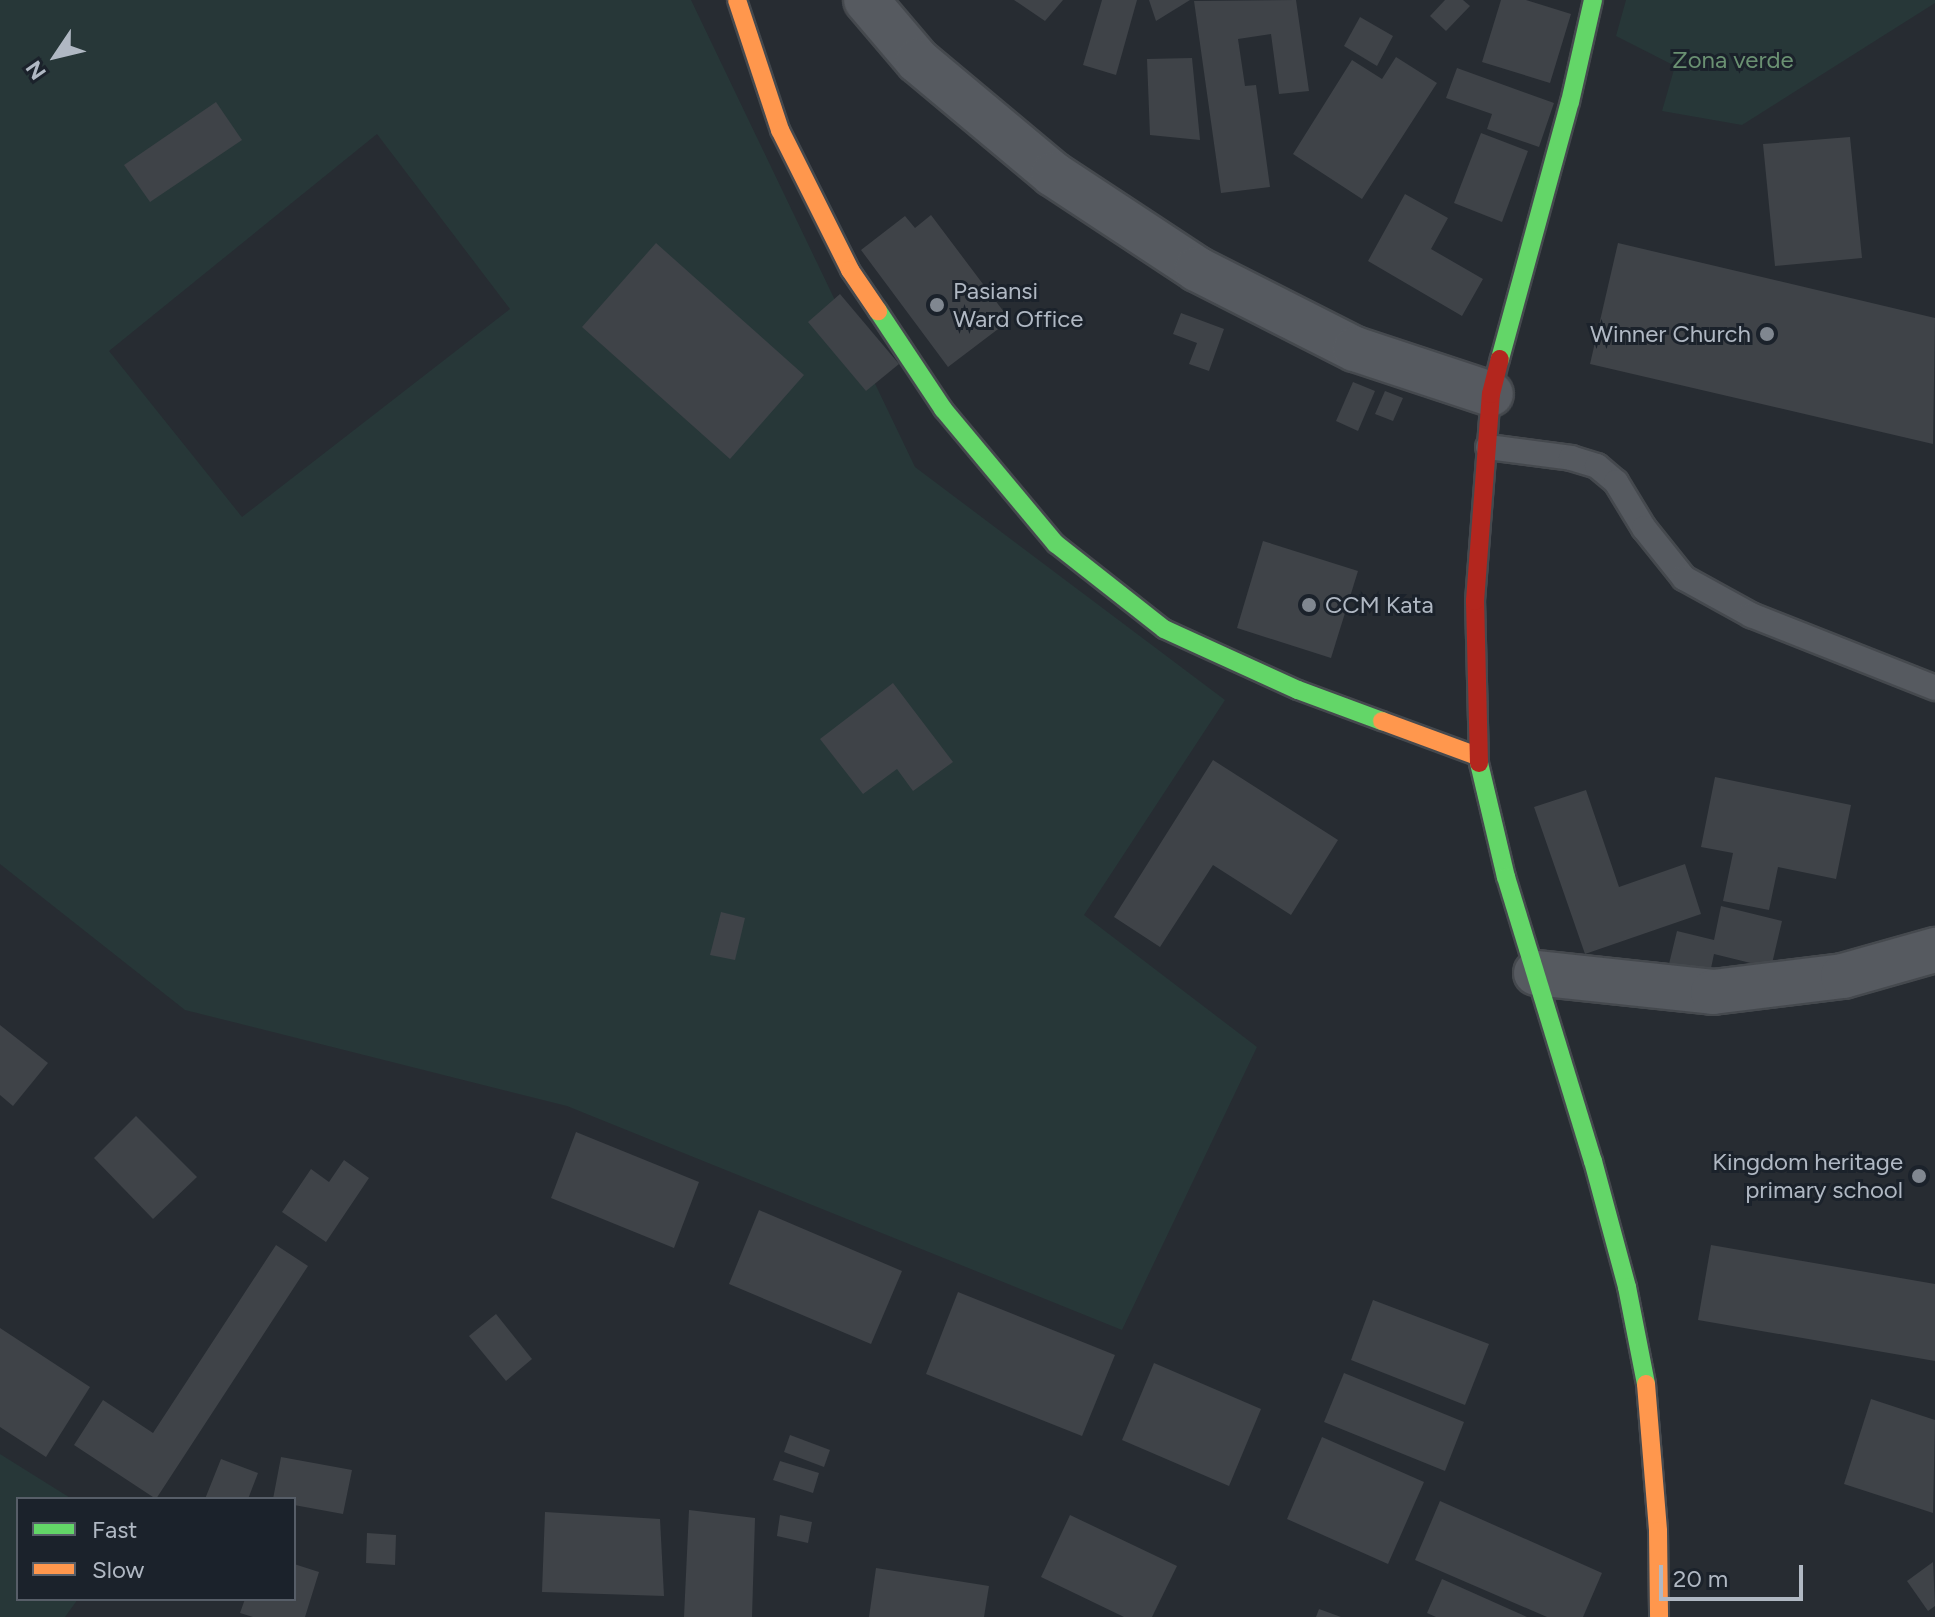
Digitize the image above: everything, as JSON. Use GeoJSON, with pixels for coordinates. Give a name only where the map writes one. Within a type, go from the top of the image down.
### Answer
{"type":"FeatureCollection","features":[{"type":"Feature","properties":{"kind":"street"},"geometry":{"type":"LineString","coordinates":[[737,0],[780,130],[850,270],[943,409],[1056,544],[1164,629],[1298,690],[1477,756]]}},
{"type":"Feature","properties":{"kind":"street"},"geometry":{"type":"LineString","coordinates":[[866,0],[918,61],[1053,174],[1197,269],[1355,349],[1491,394]]}},
{"type":"Feature","properties":{"kind":"street"},"geometry":{"type":"LineString","coordinates":[[1593,0],[1570,102],[1491,394],[1475,601],[1477,756],[1506,877],[1627,1287],[1647,1386],[1658,1531],[1659,1617]]}},
{"type":"Feature","properties":{"kind":"street"},"geometry":{"type":"LineString","coordinates":[[1536,973],[1713,992],[1843,976],[1935,950]]}},
{"type":"Feature","properties":{"kind":"lane"},"geometry":{"type":"LineString","coordinates":[[1488,447],[1571,458],[1597,466],[1616,482],[1644,528],[1684,578],[1751,615],[1935,688]]}},
{"type":"Feature","properties":{"kind":"green space"},"geometry":{"type":"Polygon","coordinates":[[[0,0],[691,0],[915,467],[1225,700],[1084,915],[1257,1047],[1122,1330],[567,1106],[185,1010],[0,864],[0,0]],[[377,134],[109,351],[242,517],[510,309],[377,134]]]}},
{"type":"Feature","properties":{"kind":"green space","name":"Zona verde"},"geometry":{"type":"Polygon","coordinates":[[[1626,0],[1935,0],[1935,3],[1742,125],[1662,111],[1675,66],[1616,36],[1626,0]]]}},
{"type":"Feature","properties":{"kind":"green space"},"geometry":{"type":"Polygon","coordinates":[[[0,1454],[69,1497],[16,1497],[16,1601],[77,1601],[65,1617],[0,1617],[0,1454]]]}},
{"type":"Feature","properties":{"kind":"building"},"geometry":{"type":"Polygon","coordinates":[[[1014,0],[1063,0],[1045,21],[1014,0]]]}},
{"type":"Feature","properties":{"kind":"building"},"geometry":{"type":"Polygon","coordinates":[[[1102,0],[1137,0],[1116,75],[1083,65],[1102,0]]]}},
{"type":"Feature","properties":{"kind":"building"},"geometry":{"type":"Polygon","coordinates":[[[1149,0],[1190,0],[1156,21],[1149,0]]]}},
{"type":"Feature","properties":{"kind":"building"},"geometry":{"type":"Polygon","coordinates":[[[1296,0],[1309,91],[1279,94],[1271,34],[1238,39],[1245,86],[1256,85],[1270,187],[1221,193],[1194,1],[1296,0]]]}},
{"type":"Feature","properties":{"kind":"building"},"geometry":{"type":"Polygon","coordinates":[[[1445,0],[1463,0],[1470,6],[1446,31],[1430,16],[1445,0]]]}},
{"type":"Feature","properties":{"kind":"building"},"geometry":{"type":"Polygon","coordinates":[[[1501,0],[1526,0],[1571,14],[1550,83],[1482,62],[1501,0]]]}},
{"type":"Feature","properties":{"kind":"building"},"geometry":{"type":"Polygon","coordinates":[[[1360,17],[1393,36],[1377,66],[1344,46],[1360,17]]]}},
{"type":"Feature","properties":{"kind":"building"},"geometry":{"type":"Polygon","coordinates":[[[1396,57],[1437,83],[1362,199],[1293,154],[1352,60],[1382,79],[1396,57]]]}},
{"type":"Feature","properties":{"kind":"building"},"geometry":{"type":"Polygon","coordinates":[[[1192,58],[1200,140],[1150,135],[1147,59],[1192,58]]]}},
{"type":"Feature","properties":{"kind":"building"},"geometry":{"type":"Polygon","coordinates":[[[1457,68],[1554,103],[1539,147],[1487,129],[1492,114],[1446,98],[1457,68]]]}},
{"type":"Feature","properties":{"kind":"building"},"geometry":{"type":"Polygon","coordinates":[[[216,102],[242,140],[150,202],[124,165],[216,102]]]}},
{"type":"Feature","properties":{"kind":"building"},"geometry":{"type":"Polygon","coordinates":[[[1481,133],[1528,151],[1502,222],[1454,203],[1481,133]]]}},
{"type":"Feature","properties":{"kind":"building"},"geometry":{"type":"Polygon","coordinates":[[[1850,137],[1862,258],[1775,266],[1763,144],[1850,137]]]}},
{"type":"Feature","properties":{"kind":"building"},"geometry":{"type":"Polygon","coordinates":[[[1405,194],[1448,218],[1431,249],[1483,279],[1462,316],[1368,261],[1405,194]]]}},
{"type":"Feature","properties":{"kind":"building","name":"Pasiansi Ward Office"},"geometry":{"type":"Polygon","coordinates":[[[931,215],[1010,320],[948,367],[861,250],[905,216],[915,228],[931,215]]]}},
{"type":"Feature","properties":{"kind":"building"},"geometry":{"type":"Polygon","coordinates":[[[656,243],[804,375],[730,459],[582,327],[656,243]]]}},
{"type":"Feature","properties":{"kind":"building"},"geometry":{"type":"Polygon","coordinates":[[[1618,243],[1935,318],[1933,444],[1590,364],[1618,243]]]}},
{"type":"Feature","properties":{"kind":"building"},"geometry":{"type":"Polygon","coordinates":[[[840,294],[899,364],[866,391],[808,322],[840,294]]]}},
{"type":"Feature","properties":{"kind":"building"},"geometry":{"type":"Polygon","coordinates":[[[1181,313],[1224,329],[1209,371],[1189,364],[1197,343],[1173,334],[1181,313]]]}},
{"type":"Feature","properties":{"kind":"building"},"geometry":{"type":"Polygon","coordinates":[[[1353,382],[1375,391],[1358,431],[1336,421],[1353,382]]]}},
{"type":"Feature","properties":{"kind":"building"},"geometry":{"type":"Polygon","coordinates":[[[1385,391],[1403,398],[1393,421],[1375,414],[1385,391]]]}},
{"type":"Feature","properties":{"kind":"building"},"geometry":{"type":"Polygon","coordinates":[[[1263,541],[1358,571],[1331,658],[1237,628],[1263,541]]]}},
{"type":"Feature","properties":{"kind":"building"},"geometry":{"type":"Polygon","coordinates":[[[893,683],[953,762],[913,791],[897,769],[863,794],[820,739],[893,683]]]}},
{"type":"Feature","properties":{"kind":"building"},"geometry":{"type":"Polygon","coordinates":[[[1213,760],[1338,840],[1291,915],[1213,865],[1160,947],[1114,917],[1213,760]]]}},
{"type":"Feature","properties":{"kind":"building"},"geometry":{"type":"Polygon","coordinates":[[[1715,777],[1851,805],[1836,879],[1778,867],[1769,910],[1723,901],[1733,853],[1701,847],[1715,777]]]}},
{"type":"Feature","properties":{"kind":"building"},"geometry":{"type":"Polygon","coordinates":[[[1586,790],[1619,887],[1685,864],[1701,914],[1585,954],[1534,807],[1586,790]]]}},
{"type":"Feature","properties":{"kind":"building"},"geometry":{"type":"Polygon","coordinates":[[[1721,906],[1782,921],[1771,968],[1714,954],[1710,973],[1669,964],[1677,931],[1714,940],[1721,906]]]}},
{"type":"Feature","properties":{"kind":"building"},"geometry":{"type":"Polygon","coordinates":[[[721,912],[745,918],[735,960],[710,955],[721,912]]]}},
{"type":"Feature","properties":{"kind":"building"},"geometry":{"type":"Polygon","coordinates":[[[0,1025],[48,1063],[13,1106],[0,1095],[0,1025]]]}},
{"type":"Feature","properties":{"kind":"building"},"geometry":{"type":"Polygon","coordinates":[[[136,1116],[197,1177],[153,1219],[94,1158],[136,1116]]]}},
{"type":"Feature","properties":{"kind":"building"},"geometry":{"type":"Polygon","coordinates":[[[576,1132],[699,1182],[674,1248],[551,1198],[576,1132]]]}},
{"type":"Feature","properties":{"kind":"building"},"geometry":{"type":"Polygon","coordinates":[[[344,1160],[369,1178],[326,1242],[282,1212],[311,1169],[329,1182],[344,1160]]]}},
{"type":"Feature","properties":{"kind":"building"},"geometry":{"type":"Polygon","coordinates":[[[759,1210],[902,1271],[871,1344],[729,1284],[759,1210]]]}},
{"type":"Feature","properties":{"kind":"building"},"geometry":{"type":"Polygon","coordinates":[[[276,1245],[308,1266],[157,1497],[74,1445],[103,1400],[153,1433],[276,1245]]]}},
{"type":"Feature","properties":{"kind":"building"},"geometry":{"type":"Polygon","coordinates":[[[1711,1245],[1935,1284],[1935,1361],[1698,1320],[1711,1245]]]}},
{"type":"Feature","properties":{"kind":"building"},"geometry":{"type":"Polygon","coordinates":[[[958,1292],[1115,1355],[1082,1436],[926,1374],[958,1292]]]}},
{"type":"Feature","properties":{"kind":"building"},"geometry":{"type":"Polygon","coordinates":[[[1373,1300],[1489,1344],[1465,1405],[1351,1360],[1373,1300]]]}},
{"type":"Feature","properties":{"kind":"building"},"geometry":{"type":"Polygon","coordinates":[[[496,1314],[532,1359],[506,1381],[469,1336],[496,1314]]]}},
{"type":"Feature","properties":{"kind":"building"},"geometry":{"type":"Polygon","coordinates":[[[0,1328],[90,1387],[46,1457],[0,1427],[0,1328]]]}},
{"type":"Feature","properties":{"kind":"building"},"geometry":{"type":"Polygon","coordinates":[[[1154,1363],[1261,1409],[1229,1486],[1122,1440],[1154,1363]]]}},
{"type":"Feature","properties":{"kind":"building"},"geometry":{"type":"Polygon","coordinates":[[[1344,1373],[1464,1422],[1445,1471],[1324,1422],[1344,1373]]]}},
{"type":"Feature","properties":{"kind":"building"},"geometry":{"type":"Polygon","coordinates":[[[1871,1399],[1935,1420],[1933,1513],[1844,1484],[1871,1399]]]}},
{"type":"Feature","properties":{"kind":"building"},"geometry":{"type":"Polygon","coordinates":[[[790,1435],[830,1450],[824,1467],[784,1452],[790,1435]]]}},
{"type":"Feature","properties":{"kind":"building"},"geometry":{"type":"Polygon","coordinates":[[[1322,1437],[1424,1482],[1388,1564],[1287,1519],[1322,1437]]]}},
{"type":"Feature","properties":{"kind":"building"},"geometry":{"type":"Polygon","coordinates":[[[281,1457],[352,1470],[343,1514],[296,1505],[296,1497],[273,1497],[281,1457]]]}},
{"type":"Feature","properties":{"kind":"building"},"geometry":{"type":"Polygon","coordinates":[[[221,1459],[258,1473],[249,1497],[206,1497],[221,1459]]]}},
{"type":"Feature","properties":{"kind":"building"},"geometry":{"type":"Polygon","coordinates":[[[780,1461],[819,1473],[813,1493],[773,1480],[780,1461]]]}},
{"type":"Feature","properties":{"kind":"building"},"geometry":{"type":"Polygon","coordinates":[[[1440,1501],[1602,1573],[1583,1617],[1547,1617],[1415,1560],[1440,1501]]]}},
{"type":"Feature","properties":{"kind":"building"},"geometry":{"type":"Polygon","coordinates":[[[689,1510],[755,1518],[752,1617],[684,1617],[689,1510]]]}},
{"type":"Feature","properties":{"kind":"building"},"geometry":{"type":"Polygon","coordinates":[[[545,1512],[660,1519],[664,1596],[542,1592],[545,1512]]]}},
{"type":"Feature","properties":{"kind":"building"},"geometry":{"type":"Polygon","coordinates":[[[780,1515],[812,1522],[808,1543],[777,1536],[780,1515]]]}},
{"type":"Feature","properties":{"kind":"building"},"geometry":{"type":"Polygon","coordinates":[[[1070,1515],[1177,1566],[1152,1617],[1124,1617],[1041,1577],[1070,1515]]]}},
{"type":"Feature","properties":{"kind":"building"},"geometry":{"type":"Polygon","coordinates":[[[367,1533],[396,1535],[395,1565],[366,1563],[367,1533]]]}},
{"type":"Feature","properties":{"kind":"building"},"geometry":{"type":"Polygon","coordinates":[[[1933,1562],[1935,1606],[1928,1611],[1907,1581],[1933,1562]]]}},
{"type":"Feature","properties":{"kind":"building"},"geometry":{"type":"Polygon","coordinates":[[[296,1565],[319,1572],[305,1617],[253,1617],[240,1613],[244,1601],[296,1601],[296,1565]]]}},
{"type":"Feature","properties":{"kind":"building"},"geometry":{"type":"Polygon","coordinates":[[[876,1568],[989,1586],[984,1617],[869,1617],[876,1568]]]}},
{"type":"Feature","properties":{"kind":"building"},"geometry":{"type":"Polygon","coordinates":[[[1442,1579],[1527,1617],[1436,1617],[1427,1613],[1442,1579]]]}},
{"type":"Feature","properties":{"kind":"building"},"geometry":{"type":"Polygon","coordinates":[[[1319,1609],[1341,1617],[1316,1617],[1319,1609]]]}},
{"type":"Feature","properties":{"kind":"traffic: fast"},"geometry":{"type":"LineString","coordinates":[[1500,359],[1570,102],[1593,0]]}},
{"type":"Feature","properties":{"kind":"traffic: fast"},"geometry":{"type":"LineString","coordinates":[[878,311],[943,409],[1056,544],[1164,629],[1298,690],[1382,721]]}},
{"type":"Feature","properties":{"kind":"traffic: fast"},"geometry":{"type":"LineString","coordinates":[[1479,763],[1506,877],[1593,1161],[1627,1287],[1646,1384]]}},
{"type":"Feature","properties":{"kind":"traffic: slow"},"geometry":{"type":"LineString","coordinates":[[737,0],[780,130],[850,270],[878,311]]}},
{"type":"Feature","properties":{"kind":"traffic: slow"},"geometry":{"type":"LineString","coordinates":[[1382,721],[1477,756]]}},
{"type":"Feature","properties":{"kind":"traffic: slow"},"geometry":{"type":"LineString","coordinates":[[1646,1384],[1658,1531],[1659,1617]]}},
{"type":"Feature","properties":{"kind":"traffic: jam"},"geometry":{"type":"LineString","coordinates":[[1479,763],[1475,601],[1491,394],[1500,359]]}},
{"type":"Feature","properties":{"kind":"place","name":"Pasiansi Ward Office"},"geometry":{"type":"Point","coordinates":[937,305]}},
{"type":"Feature","properties":{"kind":"place","name":"Winner Church"},"geometry":{"type":"Point","coordinates":[1767,334]}},
{"type":"Feature","properties":{"kind":"place","name":"CCM Kata"},"geometry":{"type":"Point","coordinates":[1309,605]}},
{"type":"Feature","properties":{"kind":"place","name":"Kingdom heritage primary school"},"geometry":{"type":"Point","coordinates":[1919,1176]}}]}
